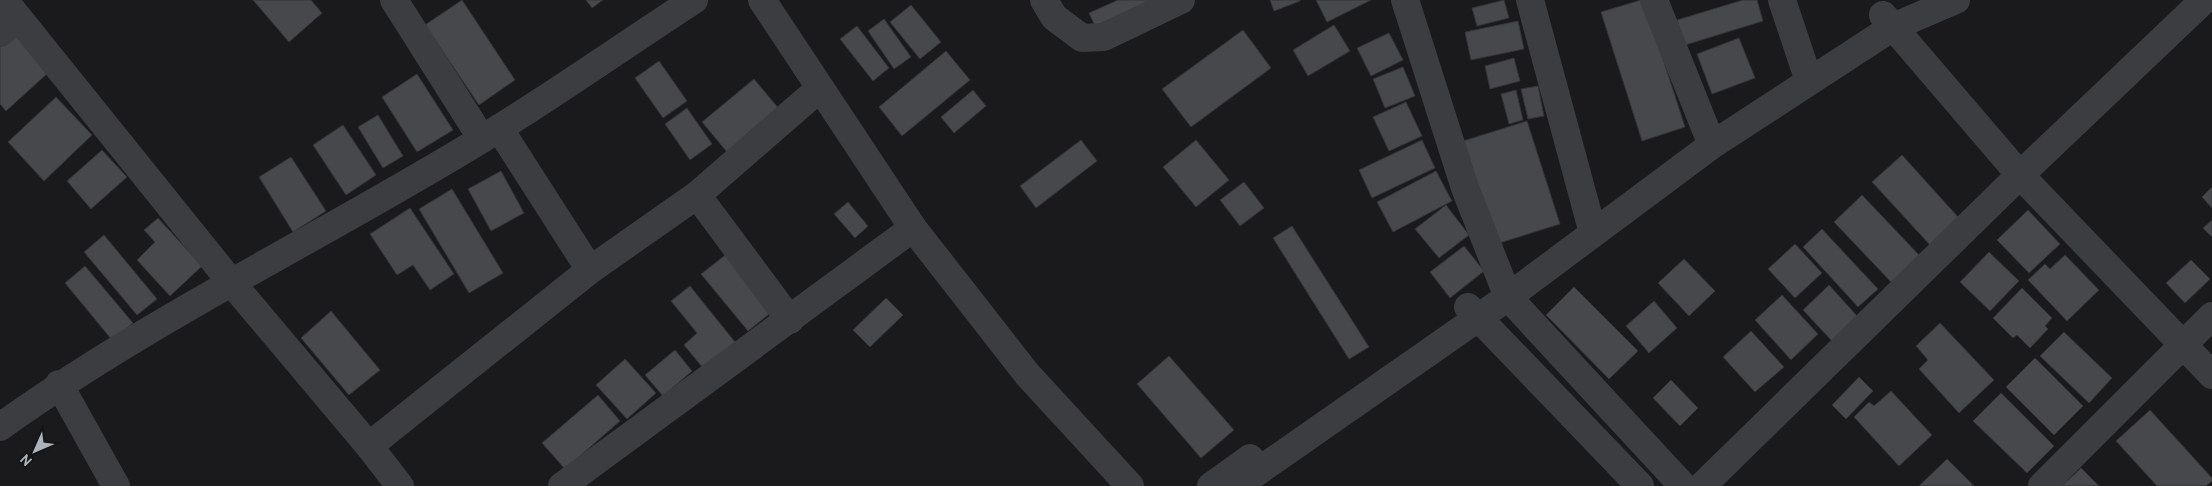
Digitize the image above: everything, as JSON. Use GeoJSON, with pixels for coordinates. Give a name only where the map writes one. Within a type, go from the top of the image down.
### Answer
{"type":"FeatureCollection","features":[{"type":"Feature","properties":{"kind":"street"},"geometry":{"type":"LineString","coordinates":[[394,0],[590,270]]}},
{"type":"Feature","properties":{"kind":"street"},"geometry":{"type":"LineString","coordinates":[[0,427],[59,384],[231,282],[490,134],[694,0]]}},
{"type":"Feature","properties":{"kind":"street"},"geometry":{"type":"LineString","coordinates":[[762,0],[819,89],[913,228],[1027,374],[1130,486]]}},
{"type":"Feature","properties":{"kind":"street"},"geometry":{"type":"LineString","coordinates":[[1044,0],[1054,17],[1082,38],[1104,37],[1182,0]]}},
{"type":"Feature","properties":{"kind":"street"},"geometry":{"type":"LineString","coordinates":[[1405,0],[1464,188],[1505,290],[1671,482]]}},
{"type":"Feature","properties":{"kind":"street"},"geometry":{"type":"LineString","coordinates":[[1530,0],[1591,227]]}},
{"type":"Feature","properties":{"kind":"street"},"geometry":{"type":"LineString","coordinates":[[1654,0],[1709,140]]}},
{"type":"Feature","properties":{"kind":"street"},"geometry":{"type":"LineString","coordinates":[[1782,0],[1806,72]]}},
{"type":"Feature","properties":{"kind":"street"},"geometry":{"type":"LineString","coordinates":[[1211,486],[1473,312],[1709,140],[1806,72],[1918,0]]}},
{"type":"Feature","properties":{"kind":"street"},"geometry":{"type":"LineString","coordinates":[[1888,21],[1956,0]]}},
{"type":"Feature","properties":{"kind":"street"},"geometry":{"type":"LineString","coordinates":[[1702,486],[2020,175],[2204,0]]}},
{"type":"Feature","properties":{"kind":"street"},"geometry":{"type":"LineString","coordinates":[[7,17],[369,446],[400,486]]}},
{"type":"Feature","properties":{"kind":"street"},"geometry":{"type":"LineString","coordinates":[[1888,21],[2020,175],[2212,375]]}},
{"type":"Feature","properties":{"kind":"street"},"geometry":{"type":"LineString","coordinates":[[369,446],[590,270],[697,195],[819,89]]}},
{"type":"Feature","properties":{"kind":"street"},"geometry":{"type":"LineString","coordinates":[[697,195],[790,320]]}},
{"type":"Feature","properties":{"kind":"street"},"geometry":{"type":"LineString","coordinates":[[562,486],[913,228]]}},
{"type":"Feature","properties":{"kind":"street"},"geometry":{"type":"LineString","coordinates":[[1237,486],[1473,312]]}},
{"type":"Feature","properties":{"kind":"street"},"geometry":{"type":"LineString","coordinates":[[1473,312],[1640,486]]}},
{"type":"Feature","properties":{"kind":"street"},"geometry":{"type":"LineString","coordinates":[[2042,486],[2212,316]]}},
{"type":"Feature","properties":{"kind":"street"},"geometry":{"type":"LineString","coordinates":[[59,384],[116,486]]}},
{"type":"Feature","properties":{"kind":"building"},"geometry":{"type":"Polygon","coordinates":[[[253,0],[311,0],[322,13],[289,42],[253,0]]]}},
{"type":"Feature","properties":{"kind":"building"},"geometry":{"type":"Polygon","coordinates":[[[462,0],[515,80],[479,105],[425,25],[462,0]]]}},
{"type":"Feature","properties":{"kind":"building"},"geometry":{"type":"Polygon","coordinates":[[[586,0],[603,0],[592,8],[586,0]]]}},
{"type":"Feature","properties":{"kind":"building"},"geometry":{"type":"Polygon","coordinates":[[[1118,0],[1154,0],[1095,26],[1089,13],[1118,0]]]}},
{"type":"Feature","properties":{"kind":"building"},"geometry":{"type":"Polygon","coordinates":[[[1270,0],[1300,0],[1300,1],[1274,11],[1270,0]]]}},
{"type":"Feature","properties":{"kind":"building"},"geometry":{"type":"Polygon","coordinates":[[[1316,0],[1371,0],[1327,22],[1316,0]]]}},
{"type":"Feature","properties":{"kind":"building"},"geometry":{"type":"Polygon","coordinates":[[[1504,0],[1509,18],[1477,26],[1472,8],[1504,0]]]}},
{"type":"Feature","properties":{"kind":"building"},"geometry":{"type":"Polygon","coordinates":[[[1644,0],[1685,127],[1642,141],[1601,12],[1644,0]]]}},
{"type":"Feature","properties":{"kind":"building"},"geometry":{"type":"Polygon","coordinates":[[[1743,0],[1757,0],[1763,21],[1685,45],[1677,20],[1743,0]]]}},
{"type":"Feature","properties":{"kind":"building"},"geometry":{"type":"Polygon","coordinates":[[[911,5],[941,42],[920,59],[890,22],[911,5]]]}},
{"type":"Feature","properties":{"kind":"building"},"geometry":{"type":"Polygon","coordinates":[[[884,19],[911,57],[894,69],[868,31],[884,19]]]}},
{"type":"Feature","properties":{"kind":"building"},"geometry":{"type":"Polygon","coordinates":[[[1518,21],[1524,49],[1471,60],[1465,32],[1518,21]]]}},
{"type":"Feature","properties":{"kind":"building"},"geometry":{"type":"Polygon","coordinates":[[[1334,25],[1350,51],[1308,76],[1293,50],[1334,25]]]}},
{"type":"Feature","properties":{"kind":"building"},"geometry":{"type":"Polygon","coordinates":[[[857,26],[889,68],[873,81],[840,39],[857,26]]]}},
{"type":"Feature","properties":{"kind":"building"},"geometry":{"type":"Polygon","coordinates":[[[1243,30],[1271,68],[1191,127],[1162,89],[1243,30]]]}},
{"type":"Feature","properties":{"kind":"building"},"geometry":{"type":"Polygon","coordinates":[[[1389,33],[1403,60],[1371,76],[1357,48],[1389,33]]]}},
{"type":"Feature","properties":{"kind":"building"},"geometry":{"type":"Polygon","coordinates":[[[14,34],[49,72],[6,111],[0,104],[0,47],[14,34]]]}},
{"type":"Feature","properties":{"kind":"building"},"geometry":{"type":"Polygon","coordinates":[[[1739,38],[1755,78],[1712,94],[1697,54],[1739,38]]]}},
{"type":"Feature","properties":{"kind":"building"},"geometry":{"type":"Polygon","coordinates":[[[946,51],[970,80],[902,136],[879,107],[946,51]]]}},
{"type":"Feature","properties":{"kind":"building"},"geometry":{"type":"Polygon","coordinates":[[[1514,58],[1520,81],[1490,89],[1485,66],[1514,58]]]}},
{"type":"Feature","properties":{"kind":"building"},"geometry":{"type":"Polygon","coordinates":[[[659,61],[687,101],[663,118],[635,78],[659,61]]]}},
{"type":"Feature","properties":{"kind":"building"},"geometry":{"type":"Polygon","coordinates":[[[1403,67],[1415,96],[1385,108],[1373,79],[1403,67]]]}},
{"type":"Feature","properties":{"kind":"building"},"geometry":{"type":"Polygon","coordinates":[[[417,74],[453,130],[417,152],[382,97],[417,74]]]}},
{"type":"Feature","properties":{"kind":"building"},"geometry":{"type":"Polygon","coordinates":[[[754,79],[780,110],[727,152],[702,122],[754,79]]]}},
{"type":"Feature","properties":{"kind":"building"},"geometry":{"type":"Polygon","coordinates":[[[1538,86],[1544,116],[1528,119],[1521,89],[1538,86]]]}},
{"type":"Feature","properties":{"kind":"building"},"geometry":{"type":"Polygon","coordinates":[[[973,90],[986,106],[954,133],[941,117],[973,90]]]}},
{"type":"Feature","properties":{"kind":"building"},"geometry":{"type":"Polygon","coordinates":[[[1516,90],[1523,120],[1509,124],[1501,94],[1516,90]]]}},
{"type":"Feature","properties":{"kind":"building"},"geometry":{"type":"Polygon","coordinates":[[[56,97],[92,135],[44,181],[8,142],[56,97]]]}},
{"type":"Feature","properties":{"kind":"building"},"geometry":{"type":"Polygon","coordinates":[[[1406,102],[1422,136],[1389,151],[1373,117],[1406,102]]]}},
{"type":"Feature","properties":{"kind":"building"},"geometry":{"type":"Polygon","coordinates":[[[687,108],[712,144],[690,160],[665,124],[687,108]]]}},
{"type":"Feature","properties":{"kind":"building"},"geometry":{"type":"Polygon","coordinates":[[[378,115],[403,156],[383,168],[358,127],[378,115]]]}},
{"type":"Feature","properties":{"kind":"building"},"geometry":{"type":"Polygon","coordinates":[[[1527,121],[1560,224],[1493,245],[1460,142],[1527,121]]]}},
{"type":"Feature","properties":{"kind":"building"},"geometry":{"type":"Polygon","coordinates":[[[343,125],[376,175],[346,195],[313,145],[343,125]]]}},
{"type":"Feature","properties":{"kind":"building"},"geometry":{"type":"Polygon","coordinates":[[[1081,140],[1097,161],[1036,208],[1020,186],[1081,140]]]}},
{"type":"Feature","properties":{"kind":"building"},"geometry":{"type":"Polygon","coordinates":[[[1196,140],[1229,180],[1196,207],[1163,167],[1196,140]]]}},
{"type":"Feature","properties":{"kind":"building"},"geometry":{"type":"Polygon","coordinates":[[[1422,140],[1435,168],[1372,198],[1359,170],[1422,140]]]}},
{"type":"Feature","properties":{"kind":"building"},"geometry":{"type":"Polygon","coordinates":[[[102,150],[127,177],[91,209],[67,181],[102,150]]]}},
{"type":"Feature","properties":{"kind":"building"},"geometry":{"type":"Polygon","coordinates":[[[1902,155],[1959,218],[1930,245],[1872,182],[1902,155]]]}},
{"type":"Feature","properties":{"kind":"building"},"geometry":{"type":"Polygon","coordinates":[[[291,157],[326,211],[293,232],[259,177],[291,157]]]}},
{"type":"Feature","properties":{"kind":"building"},"geometry":{"type":"Polygon","coordinates":[[[501,171],[524,213],[491,231],[468,189],[501,171]]]}},
{"type":"Feature","properties":{"kind":"building"},"geometry":{"type":"Polygon","coordinates":[[[1436,171],[1452,201],[1393,232],[1377,202],[1436,171]]]}},
{"type":"Feature","properties":{"kind":"building"},"geometry":{"type":"Polygon","coordinates":[[[1244,182],[1264,208],[1240,226],[1220,200],[1244,182]]]}},
{"type":"Feature","properties":{"kind":"building"},"geometry":{"type":"Polygon","coordinates":[[[2212,187],[2212,208],[2202,197],[2212,187]]]}},
{"type":"Feature","properties":{"kind":"building"},"geometry":{"type":"Polygon","coordinates":[[[452,189],[503,273],[469,293],[419,209],[452,189]]]}},
{"type":"Feature","properties":{"kind":"building"},"geometry":{"type":"Polygon","coordinates":[[[1862,195],[1920,256],[1892,283],[1834,222],[1862,195]]]}},
{"type":"Feature","properties":{"kind":"building"},"geometry":{"type":"Polygon","coordinates":[[[848,202],[868,226],[855,238],[834,214],[848,202]]]}},
{"type":"Feature","properties":{"kind":"building"},"geometry":{"type":"Polygon","coordinates":[[[1446,205],[1469,235],[1439,258],[1415,229],[1446,205]]]}},
{"type":"Feature","properties":{"kind":"building"},"geometry":{"type":"Polygon","coordinates":[[[410,208],[454,274],[430,290],[413,265],[397,275],[370,234],[410,208]]]}},
{"type":"Feature","properties":{"kind":"building"},"geometry":{"type":"Polygon","coordinates":[[[2028,210],[2060,244],[2029,273],[1997,240],[2028,210]]]}},
{"type":"Feature","properties":{"kind":"building"},"geometry":{"type":"Polygon","coordinates":[[[158,218],[202,266],[170,296],[137,260],[155,242],[144,230],[158,218]]]}},
{"type":"Feature","properties":{"kind":"building"},"geometry":{"type":"Polygon","coordinates":[[[2212,220],[2212,237],[2203,228],[2212,220]]]}},
{"type":"Feature","properties":{"kind":"building"},"geometry":{"type":"Polygon","coordinates":[[[1292,226],[1369,347],[1349,359],[1273,238],[1292,226]]]}},
{"type":"Feature","properties":{"kind":"building"},"geometry":{"type":"Polygon","coordinates":[[[1822,229],[1878,289],[1858,307],[1803,247],[1822,229]]]}},
{"type":"Feature","properties":{"kind":"building"},"geometry":{"type":"Polygon","coordinates":[[[104,235],[157,299],[137,315],[84,252],[104,235]]]}},
{"type":"Feature","properties":{"kind":"building"},"geometry":{"type":"Polygon","coordinates":[[[1795,244],[1822,273],[1795,298],[1768,269],[1795,244]]]}},
{"type":"Feature","properties":{"kind":"building"},"geometry":{"type":"Polygon","coordinates":[[[1464,246],[1484,271],[1450,298],[1430,272],[1464,246]]]}},
{"type":"Feature","properties":{"kind":"building"},"geometry":{"type":"Polygon","coordinates":[[[1989,252],[2019,281],[1990,311],[1960,282],[1989,252]]]}},
{"type":"Feature","properties":{"kind":"building"},"geometry":{"type":"Polygon","coordinates":[[[728,253],[774,310],[748,331],[701,274],[728,253]]]}},
{"type":"Feature","properties":{"kind":"building"},"geometry":{"type":"Polygon","coordinates":[[[2065,255],[2099,290],[2067,321],[2028,280],[2045,264],[2050,269],[2065,255]]]}},
{"type":"Feature","properties":{"kind":"building"},"geometry":{"type":"Polygon","coordinates":[[[1684,259],[1715,291],[1689,316],[1658,283],[1684,259]]]}},
{"type":"Feature","properties":{"kind":"building"},"geometry":{"type":"Polygon","coordinates":[[[2191,260],[2210,279],[2185,303],[2166,283],[2191,260]]]}},
{"type":"Feature","properties":{"kind":"building"},"geometry":{"type":"Polygon","coordinates":[[[85,266],[133,323],[112,340],[65,283],[85,266]]]}},
{"type":"Feature","properties":{"kind":"building"},"geometry":{"type":"Polygon","coordinates":[[[1829,285],[1858,317],[1832,341],[1803,310],[1829,285]]]}},
{"type":"Feature","properties":{"kind":"building"},"geometry":{"type":"Polygon","coordinates":[[[690,286],[735,342],[703,368],[684,345],[697,333],[671,301],[690,286]]]}},
{"type":"Feature","properties":{"kind":"building"},"geometry":{"type":"Polygon","coordinates":[[[1574,287],[1638,351],[1609,379],[1546,315],[1574,287]]]}},
{"type":"Feature","properties":{"kind":"building"},"geometry":{"type":"Polygon","coordinates":[[[2022,288],[2052,318],[2045,326],[2048,329],[2030,348],[2017,335],[2013,338],[1993,318],[2022,288]]]}},
{"type":"Feature","properties":{"kind":"building"},"geometry":{"type":"Polygon","coordinates":[[[1782,295],[1818,334],[1791,360],[1755,320],[1782,295]]]}},
{"type":"Feature","properties":{"kind":"building"},"geometry":{"type":"Polygon","coordinates":[[[886,298],[903,315],[870,347],[853,330],[886,298]]]}},
{"type":"Feature","properties":{"kind":"building"},"geometry":{"type":"Polygon","coordinates":[[[1654,301],[1677,328],[1649,353],[1626,326],[1654,301]]]}},
{"type":"Feature","properties":{"kind":"building"},"geometry":{"type":"Polygon","coordinates":[[[331,311],[380,370],[349,395],[301,338],[331,311]]]}},
{"type":"Feature","properties":{"kind":"building"},"geometry":{"type":"Polygon","coordinates":[[[1940,323],[1994,380],[1959,413],[1919,369],[1928,360],[1916,346],[1940,323]]]}},
{"type":"Feature","properties":{"kind":"building"},"geometry":{"type":"Polygon","coordinates":[[[1751,331],[1784,367],[1755,392],[1723,357],[1751,331]]]}},
{"type":"Feature","properties":{"kind":"building"},"geometry":{"type":"Polygon","coordinates":[[[2064,332],[2112,378],[2089,403],[2040,356],[2064,332]]]}},
{"type":"Feature","properties":{"kind":"building"},"geometry":{"type":"Polygon","coordinates":[[[675,350],[692,371],[663,396],[645,375],[675,350]]]}},
{"type":"Feature","properties":{"kind":"building"},"geometry":{"type":"Polygon","coordinates":[[[1169,356],[1234,430],[1201,458],[1137,384],[1169,356]]]}},
{"type":"Feature","properties":{"kind":"building"},"geometry":{"type":"Polygon","coordinates":[[[2035,358],[2083,406],[2054,435],[2006,387],[2035,358]]]}},
{"type":"Feature","properties":{"kind":"building"},"geometry":{"type":"Polygon","coordinates":[[[625,359],[656,393],[627,419],[596,385],[625,359]]]}},
{"type":"Feature","properties":{"kind":"building"},"geometry":{"type":"Polygon","coordinates":[[[1859,377],[1873,391],[1846,419],[1832,405],[1859,377]]]}},
{"type":"Feature","properties":{"kind":"building"},"geometry":{"type":"Polygon","coordinates":[[[1671,380],[1698,408],[1680,426],[1653,398],[1671,380]]]}},
{"type":"Feature","properties":{"kind":"building"},"geometry":{"type":"Polygon","coordinates":[[[1891,391],[1932,435],[1899,466],[1854,417],[1869,402],[1874,406],[1891,391]]]}},
{"type":"Feature","properties":{"kind":"building"},"geometry":{"type":"Polygon","coordinates":[[[2001,393],[2054,446],[2027,473],[1973,421],[2001,393]]]}},
{"type":"Feature","properties":{"kind":"building"},"geometry":{"type":"Polygon","coordinates":[[[598,395],[620,421],[565,469],[542,443],[598,395]]]}},
{"type":"Feature","properties":{"kind":"building"},"geometry":{"type":"Polygon","coordinates":[[[2150,410],[2212,478],[2212,481],[2206,486],[2157,486],[2116,441],[2150,410]]]}},
{"type":"Feature","properties":{"kind":"building"},"geometry":{"type":"Polygon","coordinates":[[[1947,459],[1974,486],[1919,486],[1947,459]]]}},
{"type":"Feature","properties":{"kind":"building"},"geometry":{"type":"Polygon","coordinates":[[[2081,468],[2099,486],[2062,486],[2081,468]]]}}]}
